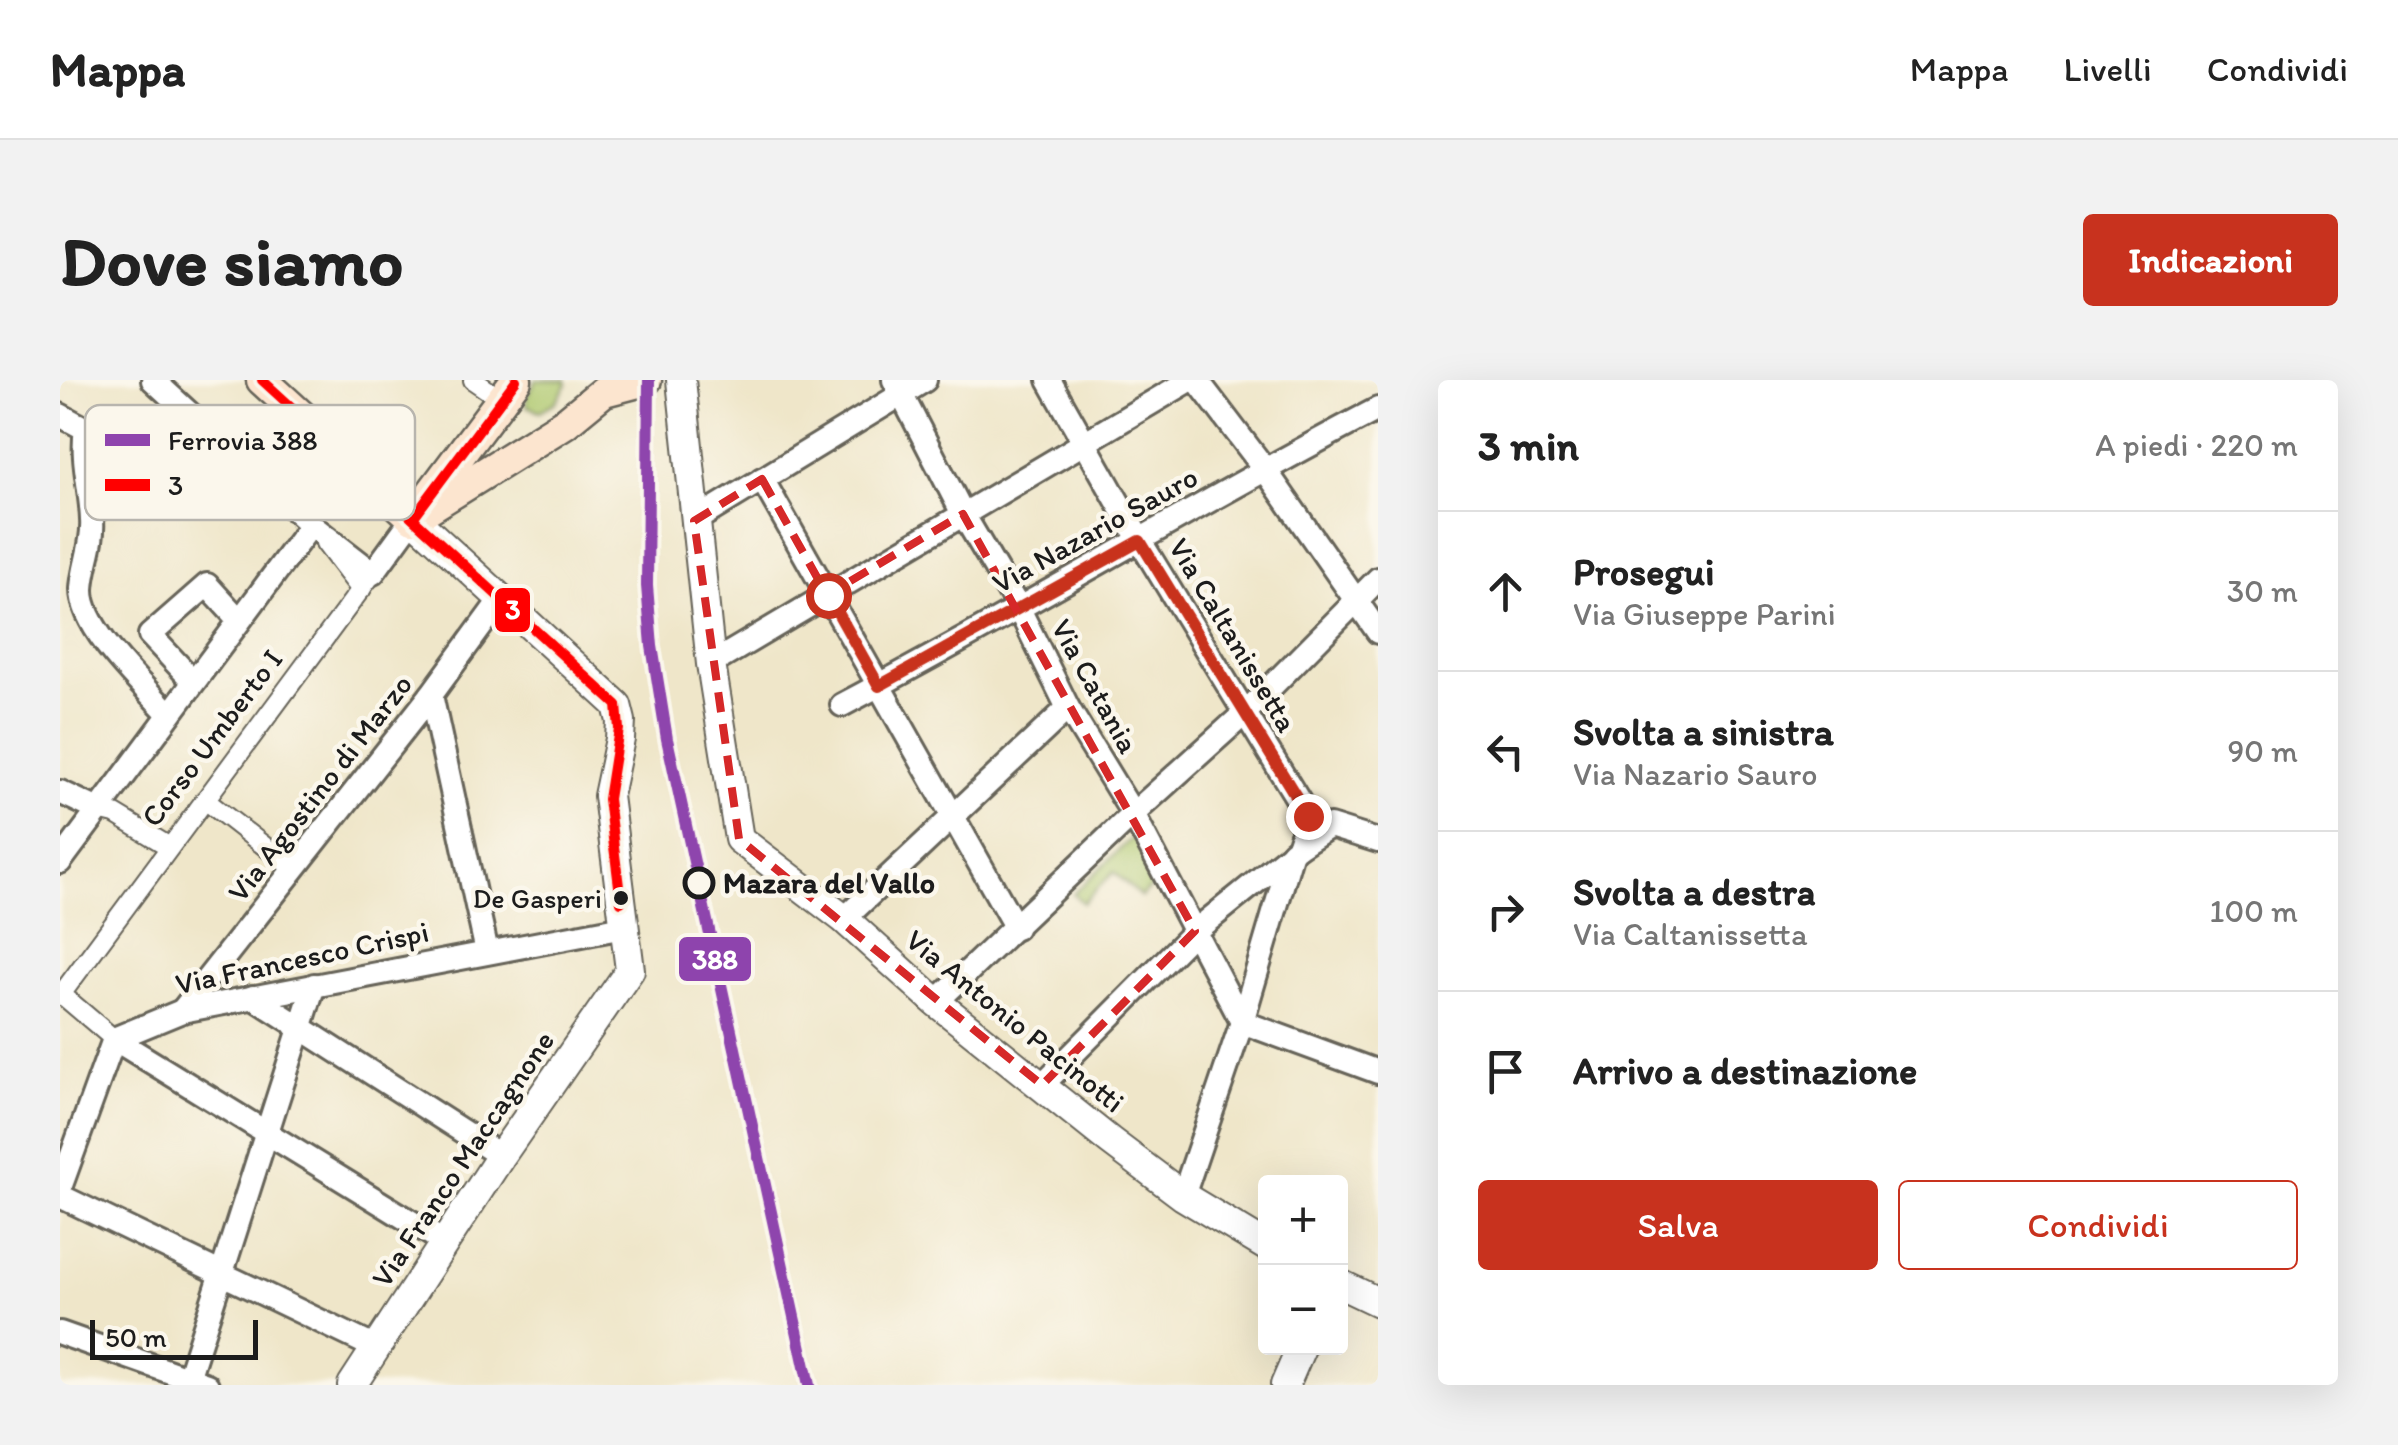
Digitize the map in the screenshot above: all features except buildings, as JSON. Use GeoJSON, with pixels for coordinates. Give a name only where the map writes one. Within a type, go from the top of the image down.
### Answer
{"type":"FeatureCollection","features":[{"type":"Feature","properties":{"kind":"main road"},"geometry":{"type":"LineString","coordinates":[[262,380],[289,405]]}},
{"type":"Feature","properties":{"kind":"main road"},"geometry":{"type":"LineString","coordinates":[[415,517],[622,383]]}},
{"type":"Feature","properties":{"kind":"main road"},"geometry":{"type":"LineString","coordinates":[[415,515],[511,389]]}},
{"type":"Feature","properties":{"kind":"main road"},"geometry":{"type":"LineString","coordinates":[[511,389],[516,414],[526,421],[564,423]]}},
{"type":"Feature","properties":{"kind":"street"},"geometry":{"type":"LineString","coordinates":[[153,380],[180,405]]}},
{"type":"Feature","properties":{"kind":"street"},"geometry":{"type":"LineString","coordinates":[[473,380],[511,389]]}},
{"type":"Feature","properties":{"kind":"street","name":"Via Antonio Pacinotti"},"geometry":{"type":"LineString","coordinates":[[682,380],[711,664],[739,839],[844,919],[936,1002],[1182,1196],[1258,1241]]}},
{"type":"Feature","properties":{"kind":"street"},"geometry":{"type":"LineString","coordinates":[[694,521],[898,387],[925,380]]}},
{"type":"Feature","properties":{"kind":"street","name":"Via Caltanissetta"},"geometry":{"type":"LineString","coordinates":[[1049,380],[1140,541],[1308,816]]}},
{"type":"Feature","properties":{"kind":"street"},"geometry":{"type":"LineString","coordinates":[[711,664],[1194,380],[1264,468],[1378,632]]}},
{"type":"Feature","properties":{"kind":"street","name":"Via Catania"},"geometry":{"type":"LineString","coordinates":[[898,387],[962,514],[1018,607],[1068,708],[1133,814],[1242,1022]]}},
{"type":"Feature","properties":{"kind":"street","name":"Via Nazario Sauro"},"geometry":{"type":"LineString","coordinates":[[842,705],[1264,468],[1378,409]]}},
{"type":"Feature","properties":{"kind":"street"},"geometry":{"type":"LineString","coordinates":[[60,415],[85,428]]}},
{"type":"Feature","properties":{"kind":"street"},"geometry":{"type":"LineString","coordinates":[[85,435],[85,467]]}},
{"type":"Feature","properties":{"kind":"street"},"geometry":{"type":"LineString","coordinates":[[762,478],[1016,928]]}},
{"type":"Feature","properties":{"kind":"street"},"geometry":{"type":"LineString","coordinates":[[93,520],[82,587],[83,606],[101,636],[169,714]]}},
{"type":"Feature","properties":{"kind":"street"},"geometry":{"type":"LineString","coordinates":[[306,520],[367,582]]}},
{"type":"Feature","properties":{"kind":"street","name":"Corso Umberto I"},"geometry":{"type":"LineString","coordinates":[[61,995],[412,520]]}},
{"type":"Feature","properties":{"kind":"street"},"geometry":{"type":"LineString","coordinates":[[415,520],[617,705],[620,739],[608,796],[624,927]]}},
{"type":"Feature","properties":{"kind":"street"},"geometry":{"type":"LineString","coordinates":[[60,862],[311,525]]}},
{"type":"Feature","properties":{"kind":"street"},"geometry":{"type":"LineString","coordinates":[[936,1002],[1246,712],[1378,580]]}},
{"type":"Feature","properties":{"kind":"street"},"geometry":{"type":"LineString","coordinates":[[193,681],[150,635],[206,585],[239,620]]}},
{"type":"Feature","properties":{"kind":"street","name":"Via Agostino di Marzo"},"geometry":{"type":"LineString","coordinates":[[182,1011],[502,599]]}},
{"type":"Feature","properties":{"kind":"street"},"geometry":{"type":"LineString","coordinates":[[431,695],[486,952]]}},
{"type":"Feature","properties":{"kind":"street"},"geometry":{"type":"LineString","coordinates":[[844,919],[1068,708]]}},
{"type":"Feature","properties":{"kind":"street"},"geometry":{"type":"LineString","coordinates":[[60,792],[115,814],[168,846]]}},
{"type":"Feature","properties":{"kind":"street"},"geometry":{"type":"LineString","coordinates":[[205,800],[294,869]]}},
{"type":"Feature","properties":{"kind":"street"},"geometry":{"type":"LineString","coordinates":[[1182,1196],[1308,816],[1378,841]]}},
{"type":"Feature","properties":{"kind":"street"},"geometry":{"type":"LineString","coordinates":[[1042,1085],[1195,931],[1330,826]]}},
{"type":"Feature","properties":{"kind":"street","name":"Via Francesco Crispi"},"geometry":{"type":"LineString","coordinates":[[114,1039],[182,1011],[624,927]]}},
{"type":"Feature","properties":{"kind":"street","name":"Via Franco Maccagnone"},"geometry":{"type":"LineString","coordinates":[[352,1385],[444,1242],[630,970],[624,927]]}},
{"type":"Feature","properties":{"kind":"street"},"geometry":{"type":"LineString","coordinates":[[60,1333],[194,1383],[222,1273],[314,985]]}},
{"type":"Feature","properties":{"kind":"street"},"geometry":{"type":"LineString","coordinates":[[61,995],[114,1039],[444,1242]]}},
{"type":"Feature","properties":{"kind":"street"},"geometry":{"type":"LineString","coordinates":[[253,997],[502,1156]]}},
{"type":"Feature","properties":{"kind":"street"},"geometry":{"type":"LineString","coordinates":[[1242,1022],[1378,1072]]}},
{"type":"Feature","properties":{"kind":"street"},"geometry":{"type":"LineString","coordinates":[[60,1188],[114,1039]]}},
{"type":"Feature","properties":{"kind":"street"},"geometry":{"type":"LineString","coordinates":[[60,1196],[376,1348]]}},
{"type":"Feature","properties":{"kind":"street"},"geometry":{"type":"LineString","coordinates":[[1348,1288],[1378,1302]]}},
{"type":"Feature","properties":{"kind":"street"},"geometry":{"type":"LineString","coordinates":[[1285,1385],[1299,1355]]}},
{"type":"Feature","properties":{"kind":"highlighted area"},"geometry":{"type":"Polygon","coordinates":[[[762,479],[827,595],[963,514],[1195,931],[1042,1085],[739,839],[694,521],[762,479]]]}},
{"type":"Feature","properties":{"kind":"green space"},"geometry":{"type":"Polygon","coordinates":[[[536,380],[566,380],[567,384],[556,402],[540,411],[527,406],[526,397],[536,380]]]}},
{"type":"Feature","properties":{"kind":"green space"},"geometry":{"type":"Polygon","coordinates":[[[1135,835],[1158,881],[1141,897],[1114,872],[1083,903],[1073,894],[1135,835]]]}},
{"type":"Feature","properties":{"kind":"rail line","name":"388"},"geometry":{"type":"LineString","coordinates":[[649,380],[647,586],[652,646],[667,739],[809,1385]]}},
{"type":"Feature","properties":{"kind":"transit line","name":"3"},"geometry":{"type":"LineString","coordinates":[[262,380],[289,405]]}},
{"type":"Feature","properties":{"kind":"transit line","name":"3"},"geometry":{"type":"LineString","coordinates":[[415,515],[516,380]]}},
{"type":"Feature","properties":{"kind":"transit line","name":"3"},"geometry":{"type":"LineString","coordinates":[[415,520],[617,705],[619,729],[608,799],[621,902]]}},
{"type":"Feature","properties":{"kind":"place","name":"Mazara del Vallo"},"geometry":{"type":"Point","coordinates":[699,883]}},
{"type":"Feature","properties":{"kind":"place","name":"De Gasperi"},"geometry":{"type":"Point","coordinates":[621,898]}},
{"type":"Feature","properties":{"kind":"route"},"geometry":{"type":"LineString","coordinates":[[828,595],[879,686],[1140,541],[1308,816]]}}]}
